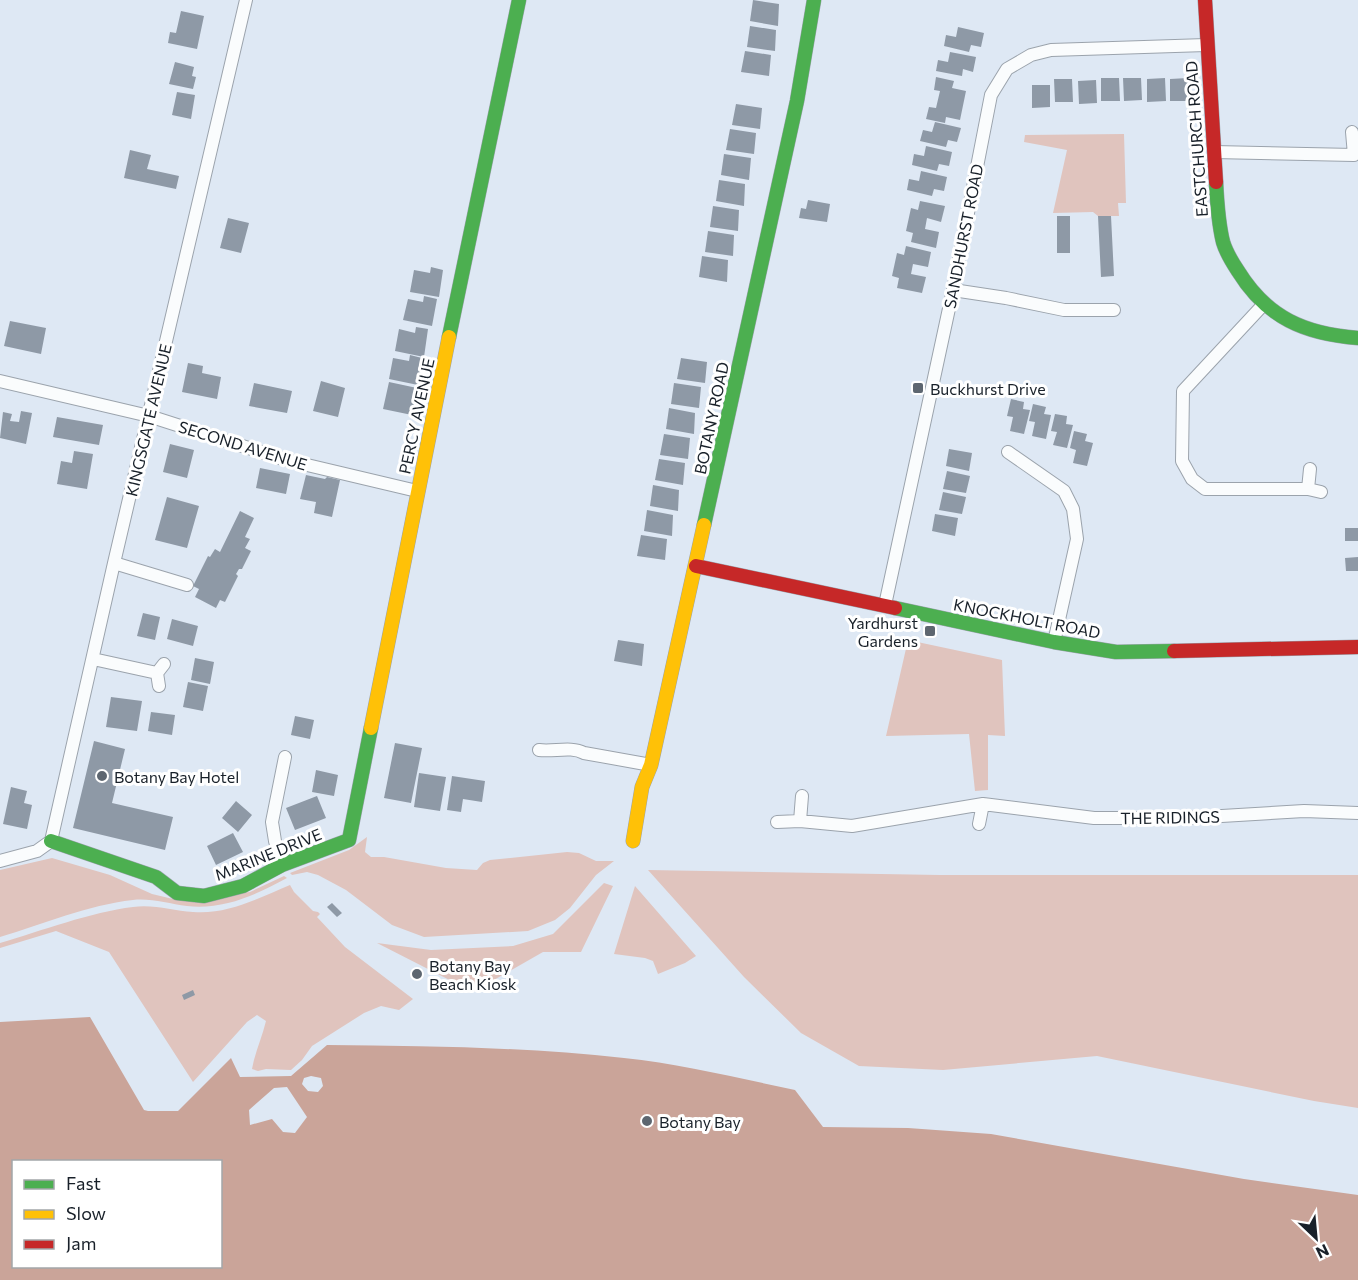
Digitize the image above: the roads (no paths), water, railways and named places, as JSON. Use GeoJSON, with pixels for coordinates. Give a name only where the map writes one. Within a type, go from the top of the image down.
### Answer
{"type":"FeatureCollection","features":[{"type":"Feature","properties":{"kind":"street","name":"KINGSGATE AVENUE"},"geometry":{"type":"LineString","coordinates":[[51,841],[246,0]]}},
{"type":"Feature","properties":{"kind":"street","name":"PERCY AVENUE"},"geometry":{"type":"LineString","coordinates":[[348,840],[417,491],[519,0]]}},
{"type":"Feature","properties":{"kind":"street","name":"BOTANY ROAD"},"geometry":{"type":"LineString","coordinates":[[633,841],[642,787],[651,765],[696,566],[794,113],[814,0]]}},
{"type":"Feature","properties":{"kind":"street","name":"EASTCHURCH ROAD"},"geometry":{"type":"LineString","coordinates":[[1205,0],[1216,207],[1223,245],[1245,286],[1263,305],[1286,320],[1312,331],[1338,337],[1358,338]]}},
{"type":"Feature","properties":{"kind":"street","name":"SANDHURST ROAD"},"geometry":{"type":"LineString","coordinates":[[885,606],[953,290],[991,95],[1007,69],[1031,55],[1051,50],[1206,45]]}},
{"type":"Feature","properties":{"kind":"street"},"geometry":{"type":"LineString","coordinates":[[1214,152],[1354,155],[1352,132]]}},
{"type":"Feature","properties":{"kind":"street"},"geometry":{"type":"LineString","coordinates":[[953,290],[1064,310],[1114,310]]}},
{"type":"Feature","properties":{"kind":"street"},"geometry":{"type":"LineString","coordinates":[[1263,305],[1183,391],[1182,461],[1192,479],[1205,489],[1308,489],[1321,492]]}},
{"type":"Feature","properties":{"kind":"street","name":"SECOND AVENUE"},"geometry":{"type":"LineString","coordinates":[[0,381],[149,416],[286,460],[417,491]]}},
{"type":"Feature","properties":{"kind":"street"},"geometry":{"type":"LineString","coordinates":[[1008,452],[1064,491],[1073,509],[1077,538],[1054,642]]}},
{"type":"Feature","properties":{"kind":"street"},"geometry":{"type":"LineString","coordinates":[[1308,489],[1310,470]]}},
{"type":"Feature","properties":{"kind":"street"},"geometry":{"type":"LineString","coordinates":[[114,563],[186,585]]}},
{"type":"Feature","properties":{"kind":"street","name":"KNOCKHOLT ROAD"},"geometry":{"type":"LineString","coordinates":[[696,566],[1054,642],[1116,652],[1358,647]]}},
{"type":"Feature","properties":{"kind":"street"},"geometry":{"type":"LineString","coordinates":[[93,659],[160,669],[159,687]]}},
{"type":"Feature","properties":{"kind":"street"},"geometry":{"type":"LineString","coordinates":[[539,750],[551,752],[577,749],[584,753],[651,765]]}},
{"type":"Feature","properties":{"kind":"street"},"geometry":{"type":"LineString","coordinates":[[282,865],[274,841],[272,822],[285,757]]}},
{"type":"Feature","properties":{"kind":"street"},"geometry":{"type":"LineString","coordinates":[[800,820],[802,796]]}},
{"type":"Feature","properties":{"kind":"street"},"geometry":{"type":"LineString","coordinates":[[979,824],[983,804]]}},
{"type":"Feature","properties":{"kind":"street","name":"THE RIDINGS"},"geometry":{"type":"LineString","coordinates":[[777,822],[800,820],[852,826],[983,804],[1094,818],[1188,818],[1304,811],[1358,813]]}},
{"type":"Feature","properties":{"kind":"street","name":"MARINE DRIVE"},"geometry":{"type":"LineString","coordinates":[[51,841],[156,877],[177,893],[204,896],[243,886],[282,865],[348,840]]}},
{"type":"Feature","properties":{"kind":"street"},"geometry":{"type":"LineString","coordinates":[[0,861],[37,851],[51,841]]}},
{"type":"Feature","properties":{"kind":"place","name":"Buckhurst Drive"},"geometry":{"type":"Point","coordinates":[918,388]}},
{"type":"Feature","properties":{"kind":"place","name":"Yardhurst Gardens"},"geometry":{"type":"Point","coordinates":[930,631]}},
{"type":"Feature","properties":{"kind":"place","name":"Botany Bay Hotel"},"geometry":{"type":"Point","coordinates":[102,776]}},
{"type":"Feature","properties":{"kind":"place","name":"Botany Bay Beach Kiosk"},"geometry":{"type":"Point","coordinates":[417,974]}},
{"type":"Feature","properties":{"kind":"place","name":"Botany Bay"},"geometry":{"type":"Point","coordinates":[647,1121]}}]}
